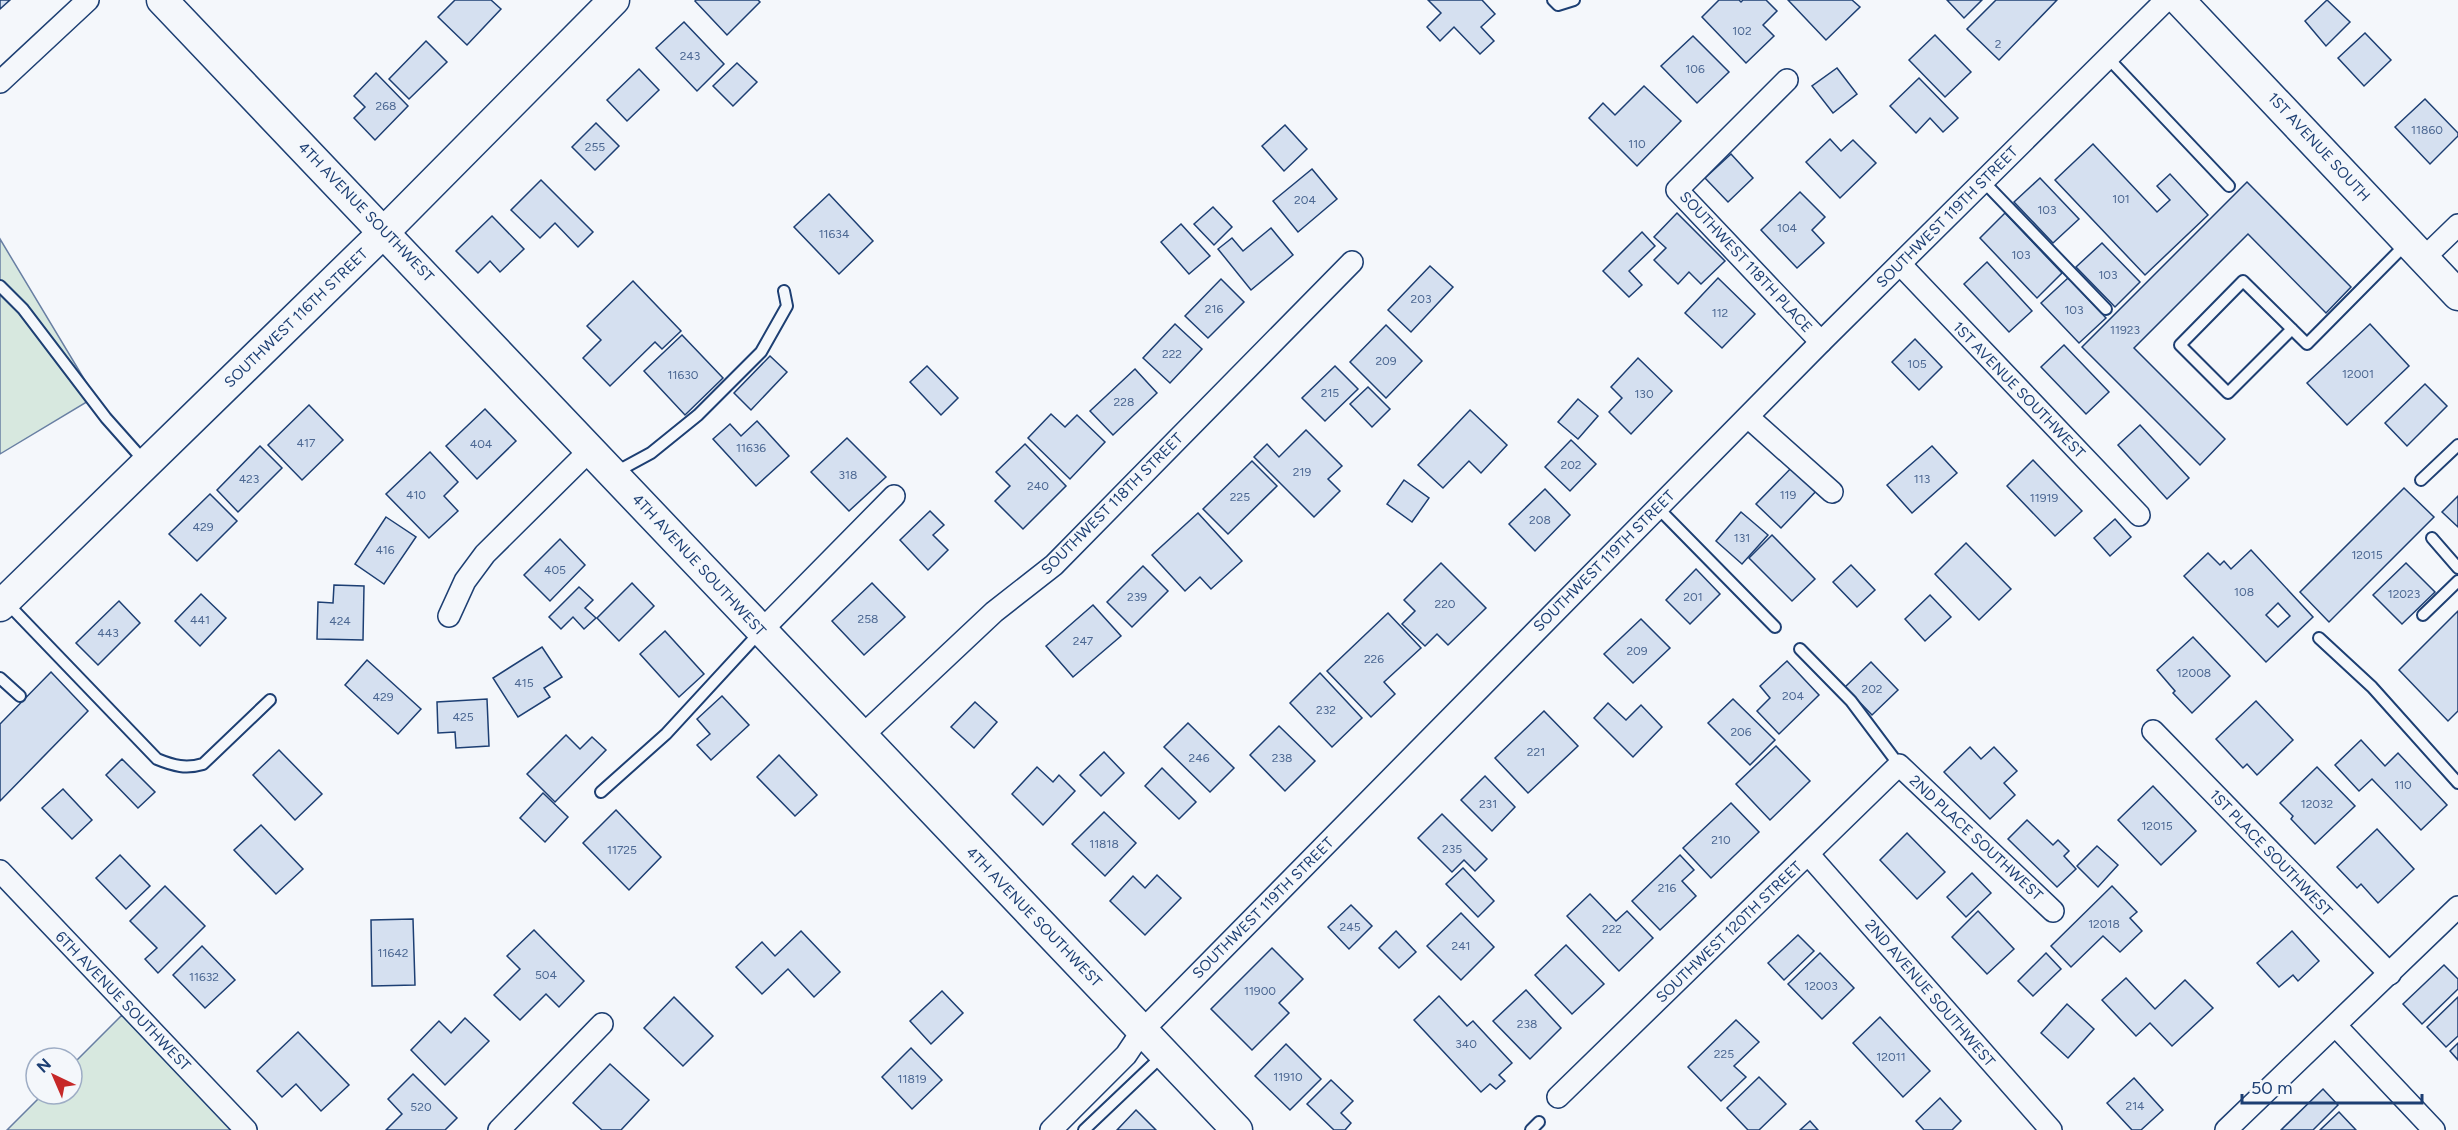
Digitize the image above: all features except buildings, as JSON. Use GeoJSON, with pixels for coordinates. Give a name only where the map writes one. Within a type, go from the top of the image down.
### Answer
{"type":"FeatureCollection","features":[{"type":"Feature","properties":{"kind":"street"},"geometry":{"type":"LineString","coordinates":[[0,82],[88,0]]}},
{"type":"Feature","properties":{"kind":"street","name":"4TH AVENUE SOUTHWEST"},"geometry":{"type":"LineString","coordinates":[[162,0],[385,231],[761,631],[1237,1130]]}},
{"type":"Feature","properties":{"kind":"street","name":"SOUTHWEST 116TH STREET"},"geometry":{"type":"LineString","coordinates":[[3,603],[385,231],[614,0]]}},
{"type":"Feature","properties":{"kind":"street","name":"SOUTHWEST 119TH STREET"},"geometry":{"type":"LineString","coordinates":[[1051,1130],[1126,1054],[1142,1031],[1657,507],[2166,0]]}},
{"type":"Feature","properties":{"kind":"street","name":"1ST AVENUE SOUTH"},"geometry":{"type":"LineString","coordinates":[[2179,0],[2458,295]]}},
{"type":"Feature","properties":{"kind":"street","name":"SOUTHWEST 118TH PLACE"},"geometry":{"type":"LineString","coordinates":[[1787,80],[1677,190],[1821,342]]}},
{"type":"Feature","properties":{"kind":"street"},"geometry":{"type":"LineString","coordinates":[[2416,250],[2458,225]]}},
{"type":"Feature","properties":{"kind":"street","name":"SOUTHWEST 118TH STREET"},"geometry":{"type":"LineString","coordinates":[[862,736],[994,612],[1054,565],[1352,262]]}},
{"type":"Feature","properties":{"kind":"street","name":"1ST AVENUE SOUTHWEST"},"geometry":{"type":"LineString","coordinates":[[1900,264],[2139,515]]}},
{"type":"Feature","properties":{"kind":"street"},"geometry":{"type":"LineString","coordinates":[[1748,417],[1832,492]]}},
{"type":"Feature","properties":{"kind":"street"},"geometry":{"type":"LineString","coordinates":[[449,616],[465,581],[485,554],[590,450]]}},
{"type":"Feature","properties":{"kind":"street"},"geometry":{"type":"LineString","coordinates":[[761,631],[894,496]]}},
{"type":"Feature","properties":{"kind":"street","name":"1ST PLACE SOUTHWEST"},"geometry":{"type":"LineString","coordinates":[[2153,731],[2390,974]]}},
{"type":"Feature","properties":{"kind":"street","name":"SOUTHWEST 120TH STREET"},"geometry":{"type":"LineString","coordinates":[[1558,1097],[1899,765]]}},
{"type":"Feature","properties":{"kind":"street","name":"2ND PLACE SOUTHWEST"},"geometry":{"type":"LineString","coordinates":[[1899,765],[2053,911]]}},
{"type":"Feature","properties":{"kind":"street","name":"2ND AVENUE SOUTHWEST"},"geometry":{"type":"LineString","coordinates":[[1809,855],[2051,1130]]}},
{"type":"Feature","properties":{"kind":"street","name":"6TH AVENUE SOUTHWEST"},"geometry":{"type":"LineString","coordinates":[[0,872],[246,1130]]}},
{"type":"Feature","properties":{"kind":"street"},"geometry":{"type":"LineString","coordinates":[[2226,1130],[2458,907]]}},
{"type":"Feature","properties":{"kind":"street"},"geometry":{"type":"LineString","coordinates":[[499,1130],[602,1024]]}},
{"type":"Feature","properties":{"kind":"street"},"geometry":{"type":"LineString","coordinates":[[2336,1026],[2434,1130]]}},
{"type":"Feature","properties":{"kind":"lane"},"geometry":{"type":"LineString","coordinates":[[1553,0],[1558,5],[1575,0]]}},
{"type":"Feature","properties":{"kind":"lane"},"geometry":{"type":"LineString","coordinates":[[2108,58],[2229,186]]}},
{"type":"Feature","properties":{"kind":"lane"},"geometry":{"type":"LineString","coordinates":[[1983,181],[2106,309]]}},
{"type":"Feature","properties":{"kind":"lane"},"geometry":{"type":"LineString","coordinates":[[2292,329],[2228,393],[2180,345],[2243,281],[2292,329],[2307,344],[2416,250]]}},
{"type":"Feature","properties":{"kind":"lane"},"geometry":{"type":"LineString","coordinates":[[0,286],[23,309],[106,418],[146,463]]}},
{"type":"Feature","properties":{"kind":"lane"},"geometry":{"type":"LineString","coordinates":[[613,473],[651,453],[698,415],[762,351],[787,306],[784,291]]}},
{"type":"Feature","properties":{"kind":"lane"},"geometry":{"type":"LineString","coordinates":[[2421,480],[2458,445]]}},
{"type":"Feature","properties":{"kind":"lane"},"geometry":{"type":"LineString","coordinates":[[1657,507],[1775,627]]}},
{"type":"Feature","properties":{"kind":"lane"},"geometry":{"type":"LineString","coordinates":[[2432,538],[2458,568]]}},
{"type":"Feature","properties":{"kind":"lane"},"geometry":{"type":"LineString","coordinates":[[2423,615],[2458,581]]}},
{"type":"Feature","properties":{"kind":"lane"},"geometry":{"type":"LineString","coordinates":[[3,603],[157,759],[176,766],[191,768],[203,764],[270,700]]}},
{"type":"Feature","properties":{"kind":"lane"},"geometry":{"type":"LineString","coordinates":[[602,792],[666,734],[761,631]]}},
{"type":"Feature","properties":{"kind":"lane"},"geometry":{"type":"LineString","coordinates":[[2319,638],[2372,687],[2458,783]]}},
{"type":"Feature","properties":{"kind":"lane"},"geometry":{"type":"LineString","coordinates":[[1800,649],[1851,701],[1899,765]]}},
{"type":"Feature","properties":{"kind":"lane"},"geometry":{"type":"LineString","coordinates":[[0,678],[20,696]]}},
{"type":"Feature","properties":{"kind":"lane"},"geometry":{"type":"LineString","coordinates":[[1084,1130],[1164,1054]]}},
{"type":"Feature","properties":{"kind":"shaded area"},"geometry":{"type":"Polygon","coordinates":[[[0,239],[95,397],[0,454],[0,239]]]}},
{"type":"Feature","properties":{"kind":"shaded area"},"geometry":{"type":"Polygon","coordinates":[[[122,1015],[232,1130],[7,1130],[31,1106],[84,1106],[84,1053],[122,1015]]]}}]}
